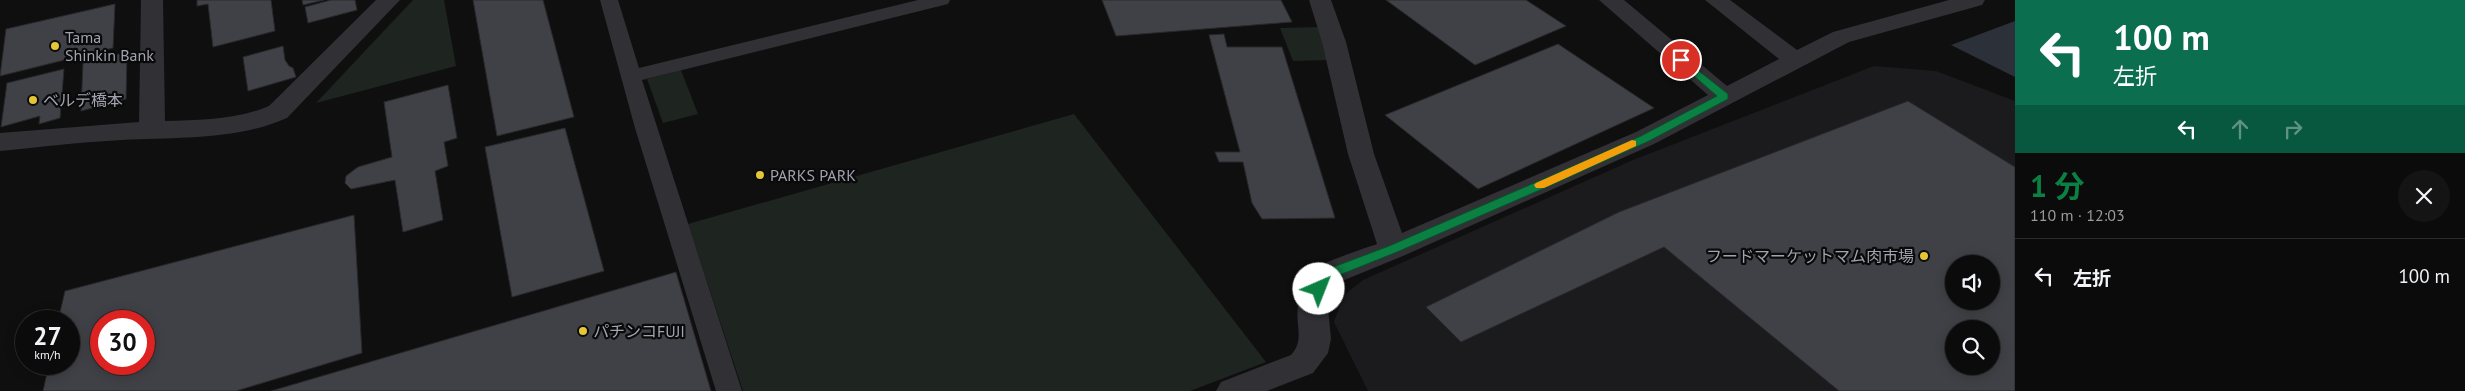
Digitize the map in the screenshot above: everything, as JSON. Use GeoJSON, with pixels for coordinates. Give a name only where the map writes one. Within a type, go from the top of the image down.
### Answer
{"type":"FeatureCollection","features":[{"type":"Feature","properties":{"kind":"street"},"geometry":{"type":"LineString","coordinates":[[152,0],[152,130]]}},
{"type":"Feature","properties":{"kind":"street"},"geometry":{"type":"LineString","coordinates":[[0,142],[248,122],[269,117],[278,112],[389,0]]}},
{"type":"Feature","properties":{"kind":"street"},"geometry":{"type":"LineString","coordinates":[[1320,0],[1334,42],[1361,154],[1393,249]]}},
{"type":"Feature","properties":{"kind":"street"},"geometry":{"type":"LineString","coordinates":[[1610,0],[1724,96]]}},
{"type":"Feature","properties":{"kind":"street"},"geometry":{"type":"LineString","coordinates":[[1716,0],[1795,60]]}},
{"type":"Feature","properties":{"kind":"street"},"geometry":{"type":"LineString","coordinates":[[1232,391],[1302,364],[1312,353],[1315,339],[1313,308],[1319,289],[1327,275],[1393,249],[1645,138],[1842,37],[1974,0]]}},
{"type":"Feature","properties":{"kind":"lane"},"geometry":{"type":"LineString","coordinates":[[609,0],[646,128],[729,391]]}},
{"type":"Feature","properties":{"kind":"lane"},"geometry":{"type":"LineString","coordinates":[[632,76],[941,0]]}},
{"type":"Feature","properties":{"kind":"shaded area"},"geometry":{"type":"Polygon","coordinates":[[[413,0],[444,0],[456,66],[316,103],[413,0]]]}},
{"type":"Feature","properties":{"kind":"shaded area"},"geometry":{"type":"Polygon","coordinates":[[[2015,21],[2015,77],[1951,45],[2015,21]]]}},
{"type":"Feature","properties":{"kind":"shaded area"},"geometry":{"type":"Polygon","coordinates":[[[1321,27],[1330,60],[1293,61],[1280,28],[1321,27]]]}},
{"type":"Feature","properties":{"kind":"shaded area"},"geometry":{"type":"Polygon","coordinates":[[[1874,66],[1936,71],[2015,101],[2015,391],[1368,391],[1334,322],[1343,296],[1363,280],[1633,160],[1874,66]]]}},
{"type":"Feature","properties":{"kind":"shaded area"},"geometry":{"type":"Polygon","coordinates":[[[681,70],[698,114],[663,123],[647,79],[681,70]]]}},
{"type":"Feature","properties":{"kind":"shaded area"},"geometry":{"type":"Polygon","coordinates":[[[1074,114],[1266,362],[1190,391],[743,391],[688,224],[1074,114]]]}},
{"type":"Feature","properties":{"kind":"building"},"geometry":{"type":"Polygon","coordinates":[[[197,0],[271,0],[275,31],[213,47],[208,4],[197,6],[197,0]]]}},
{"type":"Feature","properties":{"kind":"building"},"geometry":{"type":"Polygon","coordinates":[[[302,0],[324,0],[303,5],[302,0]]]}},
{"type":"Feature","properties":{"kind":"building"},"geometry":{"type":"Polygon","coordinates":[[[331,0],[355,0],[357,10],[308,23],[305,7],[331,0]]]}},
{"type":"Feature","properties":{"kind":"building"},"geometry":{"type":"Polygon","coordinates":[[[473,0],[543,0],[574,117],[497,136],[473,0]]]}},
{"type":"Feature","properties":{"kind":"building"},"geometry":{"type":"Polygon","coordinates":[[[1102,0],[1281,0],[1292,22],[1116,36],[1102,0]]]}},
{"type":"Feature","properties":{"kind":"building"},"geometry":{"type":"Polygon","coordinates":[[[1386,0],[1526,0],[1566,26],[1475,65],[1386,0]]]}},
{"type":"Feature","properties":{"kind":"building"},"geometry":{"type":"Polygon","coordinates":[[[115,4],[113,48],[0,76],[6,29],[115,4]]]}},
{"type":"Feature","properties":{"kind":"building"},"geometry":{"type":"Polygon","coordinates":[[[1224,34],[1227,47],[1282,47],[1335,218],[1262,219],[1252,203],[1243,162],[1219,162],[1215,152],[1240,152],[1209,35],[1224,34]]]}},
{"type":"Feature","properties":{"kind":"building"},"geometry":{"type":"Polygon","coordinates":[[[1558,44],[1654,108],[1478,189],[1385,115],[1558,44]]]}},
{"type":"Feature","properties":{"kind":"building"},"geometry":{"type":"Polygon","coordinates":[[[283,46],[285,60],[293,68],[296,77],[248,91],[243,57],[283,46]]]}},
{"type":"Feature","properties":{"kind":"building"},"geometry":{"type":"Polygon","coordinates":[[[127,52],[126,99],[81,111],[83,63],[127,52]]]}},
{"type":"Feature","properties":{"kind":"building","name":"ベルデ橋本"},"geometry":{"type":"Polygon","coordinates":[[[64,69],[60,118],[39,124],[40,116],[1,127],[7,83],[64,69]]]}},
{"type":"Feature","properties":{"kind":"building"},"geometry":{"type":"Polygon","coordinates":[[[448,85],[457,138],[444,142],[448,166],[435,171],[443,220],[403,232],[395,180],[351,189],[345,183],[346,176],[358,167],[392,157],[384,102],[448,85]]]}},
{"type":"Feature","properties":{"kind":"building"},"geometry":{"type":"Polygon","coordinates":[[[1908,101],[2015,167],[2015,391],[1839,391],[1664,247],[1461,342],[1426,307],[1619,212],[1908,101]]]}},
{"type":"Feature","properties":{"kind":"building"},"geometry":{"type":"Polygon","coordinates":[[[565,128],[604,271],[512,297],[485,147],[565,128]]]}},
{"type":"Feature","properties":{"kind":"building"},"geometry":{"type":"Polygon","coordinates":[[[354,215],[362,353],[236,391],[43,391],[47,375],[80,375],[80,310],[61,310],[65,291],[354,215]]]}},
{"type":"Feature","properties":{"kind":"building","name":"パチンコFUJI"},"geometry":{"type":"Polygon","coordinates":[[[676,272],[711,391],[271,391],[676,272]]]}},
{"type":"Feature","properties":{"kind":"slow traffic"},"geometry":{"type":"LineString","coordinates":[[1540,185],[1632,144]]}},
{"type":"Feature","properties":{"kind":"place","name":"Tama Shinkin Bank"},"geometry":{"type":"Point","coordinates":[55,46]}},
{"type":"Feature","properties":{"kind":"place","name":"ベルデ橋本"},"geometry":{"type":"Point","coordinates":[33,100]}},
{"type":"Feature","properties":{"kind":"place","name":"PARKS PARK"},"geometry":{"type":"Point","coordinates":[760,175]}},
{"type":"Feature","properties":{"kind":"place","name":"フードマーケットマム肉市場"},"geometry":{"type":"Point","coordinates":[1924,256]}},
{"type":"Feature","properties":{"kind":"place","name":"パチンコFUJI"},"geometry":{"type":"Point","coordinates":[583,331]}},
{"type":"Feature","properties":{"kind":"route"},"geometry":{"type":"LineString","coordinates":[[1319,289],[1327,275],[1393,249],[1552,180],[1645,138],[1724,96],[1681,60]]}}]}
